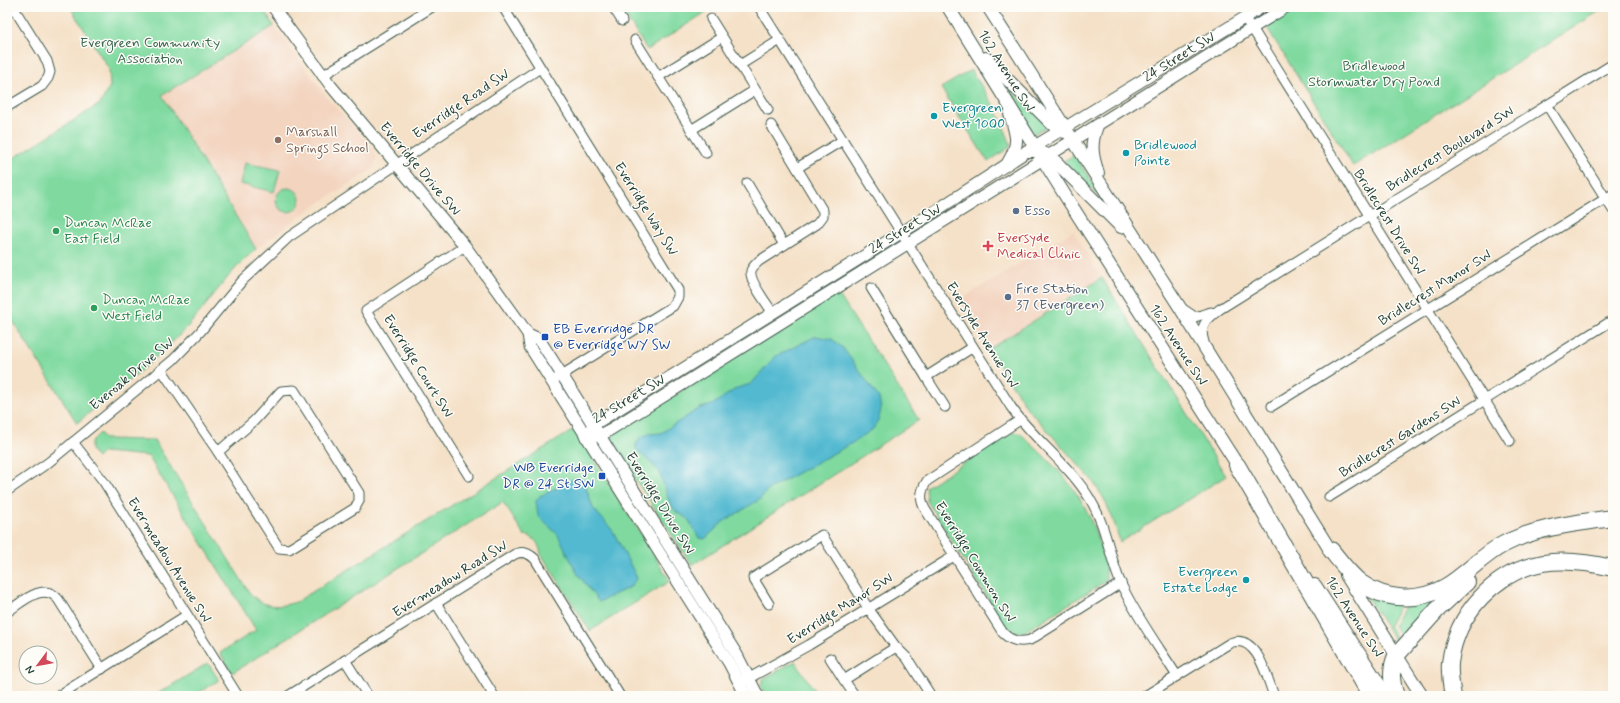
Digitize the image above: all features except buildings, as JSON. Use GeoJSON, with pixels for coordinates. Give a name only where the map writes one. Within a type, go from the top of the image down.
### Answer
{"type":"FeatureCollection","features":[{"type":"Feature","properties":{"kind":"highway"},"geometry":{"type":"LineString","coordinates":[[1237,465],[1371,696]]}},
{"type":"Feature","properties":{"kind":"highway"},"geometry":{"type":"LineString","coordinates":[[1330,550],[1349,572],[1362,584],[1384,595],[1406,598],[1428,594],[1445,587],[1502,544],[1531,532],[1613,518]]}},
{"type":"Feature","properties":{"kind":"highway"},"geometry":{"type":"LineString","coordinates":[[1396,696],[1391,676],[1393,663],[1396,656],[1437,610],[1486,565],[1506,551],[1534,536],[1560,527]]}},
{"type":"Feature","properties":{"kind":"highway"},"geometry":{"type":"LineString","coordinates":[[1453,696],[1450,663],[1459,629],[1477,600],[1492,587],[1508,576],[1544,563],[1578,562],[1613,568]]}},
{"type":"Feature","properties":{"kind":"main road","name":"162 Avenue SW"},"geometry":{"type":"LineString","coordinates":[[948,7],[1237,465],[1387,696]]}},
{"type":"Feature","properties":{"kind":"main road","name":"162 Avenue SW"},"geometry":{"type":"LineString","coordinates":[[988,7],[1207,351],[1422,696]]}},
{"type":"Feature","properties":{"kind":"main road"},"geometry":{"type":"LineString","coordinates":[[968,38],[1069,134]]}},
{"type":"Feature","properties":{"kind":"main road"},"geometry":{"type":"LineString","coordinates":[[1003,94],[1017,138],[1016,151],[1008,163]]}},
{"type":"Feature","properties":{"kind":"main road"},"geometry":{"type":"LineString","coordinates":[[1097,126],[1092,138],[1092,152],[1103,189]]}},
{"type":"Feature","properties":{"kind":"main road"},"geometry":{"type":"LineString","coordinates":[[1039,153],[1141,248]]}},
{"type":"Feature","properties":{"kind":"street"},"geometry":{"type":"LineString","coordinates":[[7,107],[42,86],[50,72],[47,62],[13,7]]}},
{"type":"Feature","properties":{"kind":"street","name":"Everridge Drive SW"},"geometry":{"type":"LineString","coordinates":[[273,7],[322,76],[465,246],[528,334],[530,347],[551,382],[586,437],[750,678],[758,696]]}},
{"type":"Feature","properties":{"kind":"street"},"geometry":{"type":"LineString","coordinates":[[322,76],[432,7]]}},
{"type":"Feature","properties":{"kind":"street","name":"Everridge Way SW"},"geometry":{"type":"LineString","coordinates":[[503,7],[663,264],[679,293],[673,306],[551,382]]}},
{"type":"Feature","properties":{"kind":"street"},"geometry":{"type":"LineString","coordinates":[[613,7],[622,21]]}},
{"type":"Feature","properties":{"kind":"street","name":"Eversyde Avenue SW"},"geometry":{"type":"LineString","coordinates":[[759,7],[973,348],[1020,420],[1071,473],[1090,499],[1100,519],[1121,583],[1129,599],[1176,676]]}},
{"type":"Feature","properties":{"kind":"street","name":"24 Street SW"},"geometry":{"type":"LineString","coordinates":[[586,437],[600,436],[908,244],[1039,153],[1262,7]]}},
{"type":"Feature","properties":{"kind":"street","name":"24 Street SW"},"geometry":{"type":"LineString","coordinates":[[586,437],[593,426],[901,233],[1008,163],[1039,153],[1069,134],[1097,126],[1286,7]]}},
{"type":"Feature","properties":{"kind":"street","name":"Bridlecrest Drive SW"},"geometry":{"type":"LineString","coordinates":[[1244,18],[1252,28],[1510,441]]}},
{"type":"Feature","properties":{"kind":"street"},"geometry":{"type":"LineString","coordinates":[[711,19],[768,110]]}},
{"type":"Feature","properties":{"kind":"street"},"geometry":{"type":"LineString","coordinates":[[658,77],[722,37]]}},
{"type":"Feature","properties":{"kind":"street"},"geometry":{"type":"LineString","coordinates":[[635,40],[706,153]]}},
{"type":"Feature","properties":{"kind":"street"},"geometry":{"type":"LineString","coordinates":[[740,65],[780,40]]}},
{"type":"Feature","properties":{"kind":"street","name":"Bridlecrest Boulevard SW"},"geometry":{"type":"LineString","coordinates":[[1220,309],[1613,64]]}},
{"type":"Feature","properties":{"kind":"street","name":"Everridge Road SW"},"geometry":{"type":"LineString","coordinates":[[396,164],[540,68]]}},
{"type":"Feature","properties":{"kind":"street"},"geometry":{"type":"LineString","coordinates":[[691,130],[755,90]]}},
{"type":"Feature","properties":{"kind":"street"},"geometry":{"type":"LineString","coordinates":[[1547,105],[1609,196],[1613,210]]}},
{"type":"Feature","properties":{"kind":"street"},"geometry":{"type":"LineString","coordinates":[[771,125],[820,203],[823,216],[817,224],[758,261],[751,271],[753,282],[773,313]]}},
{"type":"Feature","properties":{"kind":"street"},"geometry":{"type":"LineString","coordinates":[[797,168],[842,140]]}},
{"type":"Feature","properties":{"kind":"street","name":"Everoak Drive SW"},"geometry":{"type":"LineString","coordinates":[[7,491],[39,469],[73,442],[186,348],[242,281],[267,255],[304,225],[396,164]]}},
{"type":"Feature","properties":{"kind":"street"},"geometry":{"type":"LineString","coordinates":[[747,183],[784,245]]}},
{"type":"Feature","properties":{"kind":"street","name":"Bridlecrest Manor SW"},"geometry":{"type":"LineString","coordinates":[[1272,406],[1609,196]]}},
{"type":"Feature","properties":{"kind":"street","name":"Everridge Court SW"},"geometry":{"type":"LineString","coordinates":[[465,246],[366,311],[469,476]]}},
{"type":"Feature","properties":{"kind":"street"},"geometry":{"type":"LineString","coordinates":[[872,288],[945,407]]}},
{"type":"Feature","properties":{"kind":"street"},"geometry":{"type":"LineString","coordinates":[[1176,302],[1184,311],[1195,317],[1220,309]]}},
{"type":"Feature","properties":{"kind":"street"},"geometry":{"type":"LineString","coordinates":[[1207,351],[1201,335],[1201,328],[1205,321],[1220,309]]}},
{"type":"Feature","properties":{"kind":"street","name":"Bridlecrest Gardens SW"},"geometry":{"type":"LineString","coordinates":[[1329,497],[1613,320]]}},
{"type":"Feature","properties":{"kind":"street","name":"Everridge Drive SW"},"geometry":{"type":"LineString","coordinates":[[528,334],[539,339],[600,436],[680,574],[746,696]]}},
{"type":"Feature","properties":{"kind":"street"},"geometry":{"type":"LineString","coordinates":[[926,376],[973,348]]}},
{"type":"Feature","properties":{"kind":"street"},"geometry":{"type":"LineString","coordinates":[[161,369],[218,452],[279,548],[289,549],[355,508],[359,501],[358,493],[294,390],[281,391],[254,421],[218,452]]}},
{"type":"Feature","properties":{"kind":"street","name":"Everridge Common SW"},"geometry":{"type":"LineString","coordinates":[[1020,420],[931,478],[923,487],[922,504],[954,556],[1003,633],[1008,638],[1019,642],[1030,640],[1121,583]]}},
{"type":"Feature","properties":{"kind":"street","name":"Evermeadow Avenue SW"},"geometry":{"type":"LineString","coordinates":[[73,442],[104,482],[238,696]]}},
{"type":"Feature","properties":{"kind":"street"},"geometry":{"type":"LineString","coordinates":[[769,604],[753,578],[822,535],[868,608],[896,647],[907,658],[931,696]]}},
{"type":"Feature","properties":{"kind":"street","name":"Evermeadow Road SW"},"geometry":{"type":"LineString","coordinates":[[288,696],[514,554],[520,553],[529,554],[535,559],[620,696]]}},
{"type":"Feature","properties":{"kind":"street","name":"Everridge Manor SW"},"geometry":{"type":"LineString","coordinates":[[740,683],[809,645],[954,556]]}},
{"type":"Feature","properties":{"kind":"street"},"geometry":{"type":"LineString","coordinates":[[7,612],[39,592],[51,593],[58,599],[102,669]]}},
{"type":"Feature","properties":{"kind":"street"},"geometry":{"type":"LineString","coordinates":[[436,604],[494,696]]}},
{"type":"Feature","properties":{"kind":"street"},"geometry":{"type":"LineString","coordinates":[[58,696],[188,615]]}},
{"type":"Feature","properties":{"kind":"street"},"geometry":{"type":"LineString","coordinates":[[1145,696],[1230,642],[1244,642],[1256,651],[1274,696]]}},
{"type":"Feature","properties":{"kind":"street"},"geometry":{"type":"LineString","coordinates":[[844,680],[896,647]]}},
{"type":"Feature","properties":{"kind":"street"},"geometry":{"type":"LineString","coordinates":[[830,658],[855,696]]}},
{"type":"Feature","properties":{"kind":"street"},"geometry":{"type":"LineString","coordinates":[[345,660],[368,696]]}},
{"type":"Feature","properties":{"kind":"shaded area","name":"Marshall Springs School"},"geometry":{"type":"Polygon","coordinates":[[[274,26],[329,100],[371,146],[377,158],[373,169],[311,208],[256,249],[162,95],[274,26]]]}},
{"type":"Feature","properties":{"kind":"shaded area"},"geometry":{"type":"Polygon","coordinates":[[[1073,231],[1102,278],[989,349],[960,300],[1073,231]]]}},
{"type":"Feature","properties":{"kind":"green space","name":"Evergreen Community Association"},"geometry":{"type":"Polygon","coordinates":[[[70,7],[262,7],[274,26],[162,95],[256,249],[229,275],[177,338],[77,423],[7,312],[7,162],[100,104],[110,86],[109,69],[70,7]]]}},
{"type":"Feature","properties":{"kind":"green space"},"geometry":{"type":"Polygon","coordinates":[[[620,7],[714,7],[647,50],[620,7]]]}},
{"type":"Feature","properties":{"kind":"green space","name":"Bridlewood Stormwater Dry Pond"},"geometry":{"type":"Polygon","coordinates":[[[1297,7],[1606,7],[1353,166],[1266,26],[1297,7]]]}},
{"type":"Feature","properties":{"kind":"green space"},"geometry":{"type":"Polygon","coordinates":[[[971,70],[996,109],[1010,142],[1010,147],[988,162],[941,88],[971,70]]]}},
{"type":"Feature","properties":{"kind":"green space"},"geometry":{"type":"Polygon","coordinates":[[[1009,88],[1047,125],[1046,127],[1034,134],[1007,90],[1009,88]]]}},
{"type":"Feature","properties":{"kind":"green space"},"geometry":{"type":"Polygon","coordinates":[[[1075,155],[1101,197],[1104,202],[1063,161],[1075,155]]]}},
{"type":"Feature","properties":{"kind":"green space"},"geometry":{"type":"Polygon","coordinates":[[[245,163],[280,170],[274,192],[240,184],[245,163]]]}},
{"type":"Feature","properties":{"kind":"green space"},"geometry":{"type":"Polygon","coordinates":[[[288,188],[297,191],[300,200],[297,209],[288,212],[279,209],[276,200],[279,191],[288,188]]]}},
{"type":"Feature","properties":{"kind":"green space"},"geometry":{"type":"Polygon","coordinates":[[[1102,278],[1226,476],[1120,542],[1113,519],[1103,497],[1091,479],[1027,408],[989,349],[1102,278]]]}},
{"type":"Feature","properties":{"kind":"green space"},"geometry":{"type":"Polygon","coordinates":[[[837,292],[919,420],[692,565],[612,444],[613,434],[837,292]]]}},
{"type":"Feature","properties":{"kind":"green space"},"geometry":{"type":"Polygon","coordinates":[[[575,429],[670,581],[590,631],[541,554],[536,541],[531,537],[524,535],[503,502],[232,673],[220,653],[256,630],[148,456],[103,452],[97,458],[91,450],[91,442],[100,433],[104,439],[154,440],[249,592],[265,604],[276,606],[296,602],[575,429]]]}},
{"type":"Feature","properties":{"kind":"green space"},"geometry":{"type":"Polygon","coordinates":[[[1011,433],[1020,433],[1067,480],[1084,506],[1092,522],[1103,555],[1106,570],[1106,581],[1024,632],[1015,632],[1004,624],[927,501],[926,487],[1011,433]]]}},
{"type":"Feature","properties":{"kind":"green space"},"geometry":{"type":"Polygon","coordinates":[[[1363,591],[1399,603],[1399,606],[1389,625],[1398,641],[1395,641],[1363,591]]]}},
{"type":"Feature","properties":{"kind":"green space"},"geometry":{"type":"Polygon","coordinates":[[[1436,599],[1401,637],[1394,625],[1406,603],[1436,599]]]}},
{"type":"Feature","properties":{"kind":"green space"},"geometry":{"type":"Polygon","coordinates":[[[795,661],[818,696],[764,696],[761,687],[763,679],[795,661]]]}},
{"type":"Feature","properties":{"kind":"green space"},"geometry":{"type":"Polygon","coordinates":[[[208,663],[219,680],[194,696],[154,696],[208,663]]]}},
{"type":"Feature","properties":{"kind":"water"},"geometry":{"type":"Polygon","coordinates":[[[816,336],[832,339],[843,348],[879,398],[881,409],[879,418],[873,429],[854,442],[769,489],[759,500],[723,522],[705,539],[699,538],[687,518],[676,512],[669,501],[659,471],[636,449],[636,444],[641,437],[649,434],[661,433],[700,408],[712,405],[737,388],[751,384],[776,356],[816,336]]]}},
{"type":"Feature","properties":{"kind":"water"},"geometry":{"type":"Polygon","coordinates":[[[576,478],[584,481],[593,508],[613,531],[637,578],[630,587],[599,602],[577,573],[558,535],[538,516],[536,501],[540,496],[576,478]]]}},
{"type":"Feature","properties":{"kind":"place","name":"Evergreen West 1000"},"geometry":{"type":"Point","coordinates":[934,116]}},
{"type":"Feature","properties":{"kind":"place","name":"Marshall Springs School"},"geometry":{"type":"Point","coordinates":[278,140]}},
{"type":"Feature","properties":{"kind":"place","name":"Bridlewood Pointe"},"geometry":{"type":"Point","coordinates":[1126,153]}},
{"type":"Feature","properties":{"kind":"place","name":"Esso"},"geometry":{"type":"Point","coordinates":[1016,211]}},
{"type":"Feature","properties":{"kind":"place","name":"Duncan McRae East Field"},"geometry":{"type":"Point","coordinates":[56,231]}},
{"type":"Feature","properties":{"kind":"place","name":"Eversyde Medical Clinic"},"geometry":{"type":"Point","coordinates":[988,246]}},
{"type":"Feature","properties":{"kind":"place","name":"Fire Station 37 (Evergreen)"},"geometry":{"type":"Point","coordinates":[1008,297]}},
{"type":"Feature","properties":{"kind":"place","name":"Duncan McRae West Field"},"geometry":{"type":"Point","coordinates":[94,308]}},
{"type":"Feature","properties":{"kind":"place","name":"EB Everridge DR @ Everridge WY SW"},"geometry":{"type":"Point","coordinates":[545,337]}},
{"type":"Feature","properties":{"kind":"place","name":"WB Everridge DR @ 24 St SW"},"geometry":{"type":"Point","coordinates":[602,476]}},
{"type":"Feature","properties":{"kind":"place","name":"Evergreen Estate Lodge"},"geometry":{"type":"Point","coordinates":[1246,580]}}]}
